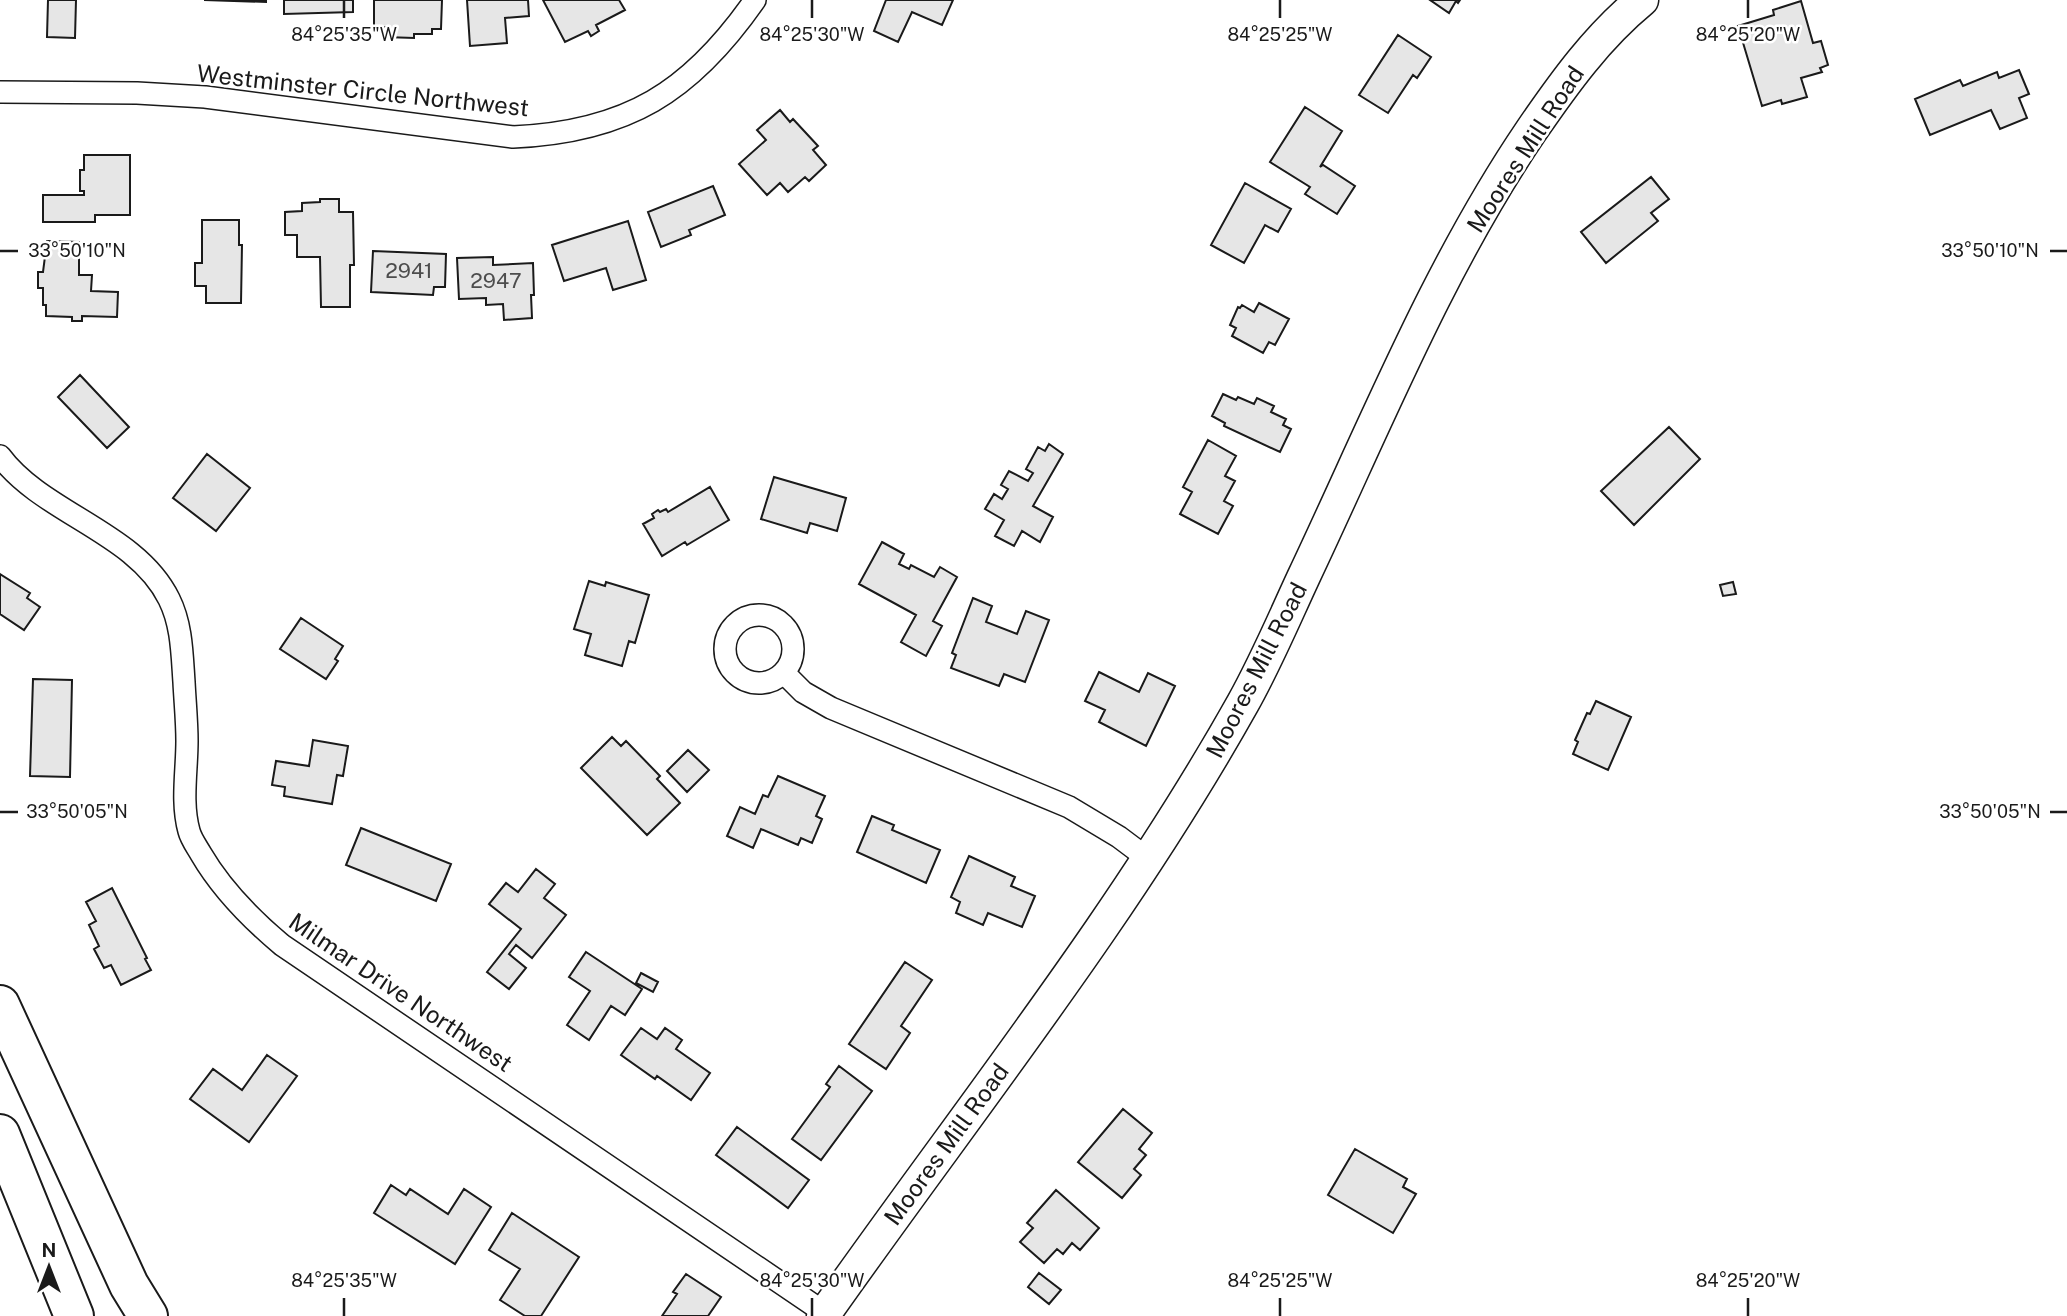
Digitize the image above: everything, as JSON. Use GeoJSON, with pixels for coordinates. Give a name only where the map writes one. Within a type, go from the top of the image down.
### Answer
{"type":"FeatureCollection","features":[{"type":"Feature","properties":{"kind":"highway"},"geometry":{"type":"LineString","coordinates":[[0,1005],[129,1285],[148,1316]]}},
{"type":"Feature","properties":{"kind":"highway"},"geometry":{"type":"LineString","coordinates":[[0,1134],[74,1316]]}},
{"type":"Feature","properties":{"kind":"street","name":"Westminster Circle Northwest"},"geometry":{"type":"LineString","coordinates":[[0,92],[137,93],[205,97],[513,137],[550,135],[587,129],[651,103],[697,71],[732,33],[755,0]]}},
{"type":"Feature","properties":{"kind":"street","name":"Moores Mill Road"},"geometry":{"type":"LineString","coordinates":[[824,1314],[1002,1068],[1147,858],[1214,754],[1245,698],[1426,317],[1493,191],[1548,106],[1582,60],[1602,35],[1642,0]]}},
{"type":"Feature","properties":{"kind":"street","name":"Milmar Drive Northwest"},"geometry":{"type":"LineString","coordinates":[[0,456],[7,466],[31,486],[135,558],[156,580],[168,598],[181,642],[187,741],[184,791],[190,835],[216,880],[261,927],[282,945],[824,1314]]}},
{"type":"Feature","properties":{"kind":"street"},"geometry":{"type":"LineString","coordinates":[[784,673],[803,692],[831,708],[1069,807],[1119,837],[1147,858]]}},
{"type":"Feature","properties":{"kind":"building"},"geometry":{"type":"Polygon","coordinates":[[[48,0],[76,0],[75,38],[47,37],[48,0]]]}},
{"type":"Feature","properties":{"kind":"building"},"geometry":{"type":"Polygon","coordinates":[[[204,0],[266,0],[266,2],[204,0]]]}},
{"type":"Feature","properties":{"kind":"building"},"geometry":{"type":"Polygon","coordinates":[[[284,0],[353,0],[353,12],[284,14],[284,0]]]}},
{"type":"Feature","properties":{"kind":"building"},"geometry":{"type":"Polygon","coordinates":[[[374,0],[442,0],[441,29],[432,29],[432,34],[414,34],[414,38],[385,37],[385,27],[374,27],[374,0]]]}},
{"type":"Feature","properties":{"kind":"building"},"geometry":{"type":"Polygon","coordinates":[[[467,0],[528,0],[529,16],[505,18],[507,43],[470,46],[467,0]]]}},
{"type":"Feature","properties":{"kind":"building"},"geometry":{"type":"Polygon","coordinates":[[[543,0],[619,0],[625,10],[596,25],[599,31],[591,36],[588,31],[565,42],[543,0]]]}},
{"type":"Feature","properties":{"kind":"building"},"geometry":{"type":"Polygon","coordinates":[[[886,0],[953,0],[942,25],[912,12],[898,42],[874,31],[886,0]]]}},
{"type":"Feature","properties":{"kind":"building"},"geometry":{"type":"Polygon","coordinates":[[[1430,0],[1460,0],[1458,3],[1456,1],[1449,13],[1430,0]]]}},
{"type":"Feature","properties":{"kind":"building"},"geometry":{"type":"Polygon","coordinates":[[[1801,1],[1813,43],[1821,41],[1828,65],[1820,68],[1822,72],[1801,78],[1807,97],[1782,104],[1781,100],[1762,106],[1738,26],[1774,15],[1773,10],[1801,1]]]}},
{"type":"Feature","properties":{"kind":"building"},"geometry":{"type":"Polygon","coordinates":[[[1398,35],[1431,57],[1417,78],[1413,75],[1388,113],[1359,95],[1398,35]]]}},
{"type":"Feature","properties":{"kind":"building"},"geometry":{"type":"Polygon","coordinates":[[[2019,70],[2029,94],[2019,98],[2027,118],[2000,129],[1991,110],[1930,135],[1915,99],[1960,80],[1963,86],[1997,72],[1999,78],[2019,70]]]}},
{"type":"Feature","properties":{"kind":"building"},"geometry":{"type":"Polygon","coordinates":[[[1305,107],[1342,131],[1320,167],[1323,165],[1355,186],[1337,214],[1305,194],[1310,187],[1270,162],[1305,107]]]}},
{"type":"Feature","properties":{"kind":"building"},"geometry":{"type":"Polygon","coordinates":[[[780,110],[790,122],[793,119],[818,146],[813,150],[826,165],[809,181],[805,177],[788,192],[780,183],[767,195],[739,164],[766,140],[757,130],[780,110]]]}},
{"type":"Feature","properties":{"kind":"building"},"geometry":{"type":"Polygon","coordinates":[[[84,155],[130,155],[130,215],[95,215],[95,222],[43,222],[43,195],[84,195],[84,191],[80,191],[80,170],[84,170],[84,155]]]}},
{"type":"Feature","properties":{"kind":"building"},"geometry":{"type":"Polygon","coordinates":[[[1651,177],[1669,199],[1651,213],[1658,221],[1606,263],[1581,232],[1651,177]]]}},
{"type":"Feature","properties":{"kind":"building"},"geometry":{"type":"Polygon","coordinates":[[[1245,183],[1291,209],[1278,232],[1265,225],[1244,263],[1211,245],[1245,183]]]}},
{"type":"Feature","properties":{"kind":"building"},"geometry":{"type":"Polygon","coordinates":[[[713,186],[725,215],[689,230],[691,235],[661,247],[648,212],[713,186]]]}},
{"type":"Feature","properties":{"kind":"building"},"geometry":{"type":"Polygon","coordinates":[[[320,199],[339,199],[339,212],[353,212],[354,265],[350,265],[350,307],[321,307],[320,257],[297,257],[297,235],[285,235],[285,212],[302,211],[302,203],[320,202],[320,199]]]}},
{"type":"Feature","properties":{"kind":"building"},"geometry":{"type":"Polygon","coordinates":[[[202,220],[239,220],[239,245],[242,245],[241,303],[206,303],[206,286],[195,286],[195,263],[202,263],[202,220]]]}},
{"type":"Feature","properties":{"kind":"building"},"geometry":{"type":"Polygon","coordinates":[[[628,221],[646,280],[613,290],[606,268],[564,281],[552,245],[628,221]]]}},
{"type":"Feature","properties":{"kind":"building"},"geometry":{"type":"Polygon","coordinates":[[[47,241],[79,242],[79,275],[92,275],[91,291],[118,292],[117,317],[82,316],[82,321],[72,321],[72,317],[46,316],[43,288],[38,288],[38,272],[43,272],[47,241]]]}},
{"type":"Feature","properties":{"kind":"building"},"geometry":{"type":"Polygon","coordinates":[[[373,251],[446,254],[445,287],[434,287],[433,295],[371,292],[373,251]]]}},
{"type":"Feature","properties":{"kind":"building"},"geometry":{"type":"Polygon","coordinates":[[[493,257],[493,265],[533,263],[532,318],[504,320],[503,304],[486,305],[486,298],[459,299],[457,258],[493,257]]]}},
{"type":"Feature","properties":{"kind":"building"},"geometry":{"type":"Polygon","coordinates":[[[1259,303],[1289,319],[1275,345],[1269,342],[1263,353],[1232,336],[1236,328],[1230,325],[1238,307],[1242,305],[1254,312],[1259,303]]]}},
{"type":"Feature","properties":{"kind":"building"},"geometry":{"type":"Polygon","coordinates":[[[80,375],[129,427],[107,448],[58,397],[80,375]]]}},
{"type":"Feature","properties":{"kind":"building"},"geometry":{"type":"Polygon","coordinates":[[[1223,394],[1254,404],[1257,398],[1274,406],[1271,412],[1286,419],[1283,425],[1291,429],[1280,452],[1224,426],[1225,423],[1212,416],[1223,394]]]}},
{"type":"Feature","properties":{"kind":"building"},"geometry":{"type":"Polygon","coordinates":[[[1669,427],[1700,459],[1634,525],[1601,491],[1669,427]]]}},
{"type":"Feature","properties":{"kind":"building"},"geometry":{"type":"Polygon","coordinates":[[[1208,440],[1236,456],[1225,476],[1235,481],[1224,501],[1233,506],[1218,534],[1180,514],[1192,492],[1183,487],[1208,440]]]}},
{"type":"Feature","properties":{"kind":"building"},"geometry":{"type":"Polygon","coordinates":[[[1049,444],[1063,454],[1033,506],[1053,517],[1040,542],[1022,531],[1014,546],[995,536],[1004,520],[985,509],[994,494],[1002,499],[1008,489],[1001,485],[1009,471],[1028,481],[1033,473],[1026,469],[1038,447],[1045,451],[1049,444]]]}},
{"type":"Feature","properties":{"kind":"building"},"geometry":{"type":"Polygon","coordinates":[[[207,454],[250,488],[216,531],[173,498],[207,454]]]}},
{"type":"Feature","properties":{"kind":"building"},"geometry":{"type":"Polygon","coordinates":[[[774,477],[846,498],[837,531],[810,523],[807,533],[761,519],[774,477]]]}},
{"type":"Feature","properties":{"kind":"building"},"geometry":{"type":"Polygon","coordinates":[[[710,487],[729,520],[687,545],[685,542],[662,556],[643,524],[654,518],[652,514],[658,510],[660,512],[666,509],[668,512],[710,487]]]}},
{"type":"Feature","properties":{"kind":"building"},"geometry":{"type":"Polygon","coordinates":[[[882,542],[904,554],[899,564],[909,569],[911,565],[934,577],[940,567],[957,577],[933,621],[942,626],[926,656],[901,642],[916,615],[859,584],[882,542]]]}},
{"type":"Feature","properties":{"kind":"building"},"geometry":{"type":"Polygon","coordinates":[[[0,574],[30,593],[27,598],[40,607],[24,630],[0,614],[0,574]]]}},
{"type":"Feature","properties":{"kind":"building"},"geometry":{"type":"Polygon","coordinates":[[[589,581],[605,586],[606,582],[649,595],[635,643],[629,641],[622,666],[585,655],[591,634],[574,629],[589,581]]]}},
{"type":"Feature","properties":{"kind":"building"},"geometry":{"type":"Polygon","coordinates":[[[1733,582],[1736,594],[1723,596],[1720,585],[1733,582]]]}},
{"type":"Feature","properties":{"kind":"building"},"geometry":{"type":"Polygon","coordinates":[[[973,598],[992,606],[986,622],[1017,634],[1026,611],[1049,620],[1025,682],[1004,674],[999,686],[951,668],[956,655],[952,653],[973,598]]]}},
{"type":"Feature","properties":{"kind":"building"},"geometry":{"type":"Polygon","coordinates":[[[301,618],[343,646],[335,659],[338,661],[326,679],[280,649],[301,618]]]}},
{"type":"Feature","properties":{"kind":"building"},"geometry":{"type":"Polygon","coordinates":[[[1099,672],[1139,692],[1148,673],[1175,686],[1146,746],[1099,722],[1105,710],[1085,701],[1099,672]]]}},
{"type":"Feature","properties":{"kind":"building"},"geometry":{"type":"Polygon","coordinates":[[[33,679],[72,680],[70,777],[30,776],[33,679]]]}},
{"type":"Feature","properties":{"kind":"building"},"geometry":{"type":"Polygon","coordinates":[[[1596,701],[1631,717],[1608,770],[1573,754],[1578,742],[1575,740],[1587,713],[1590,714],[1596,701]]]}},
{"type":"Feature","properties":{"kind":"building"},"geometry":{"type":"Polygon","coordinates":[[[612,737],[621,746],[626,741],[660,776],[657,779],[680,803],[647,835],[581,768],[612,737]]]}},
{"type":"Feature","properties":{"kind":"building"},"geometry":{"type":"Polygon","coordinates":[[[313,740],[348,746],[343,776],[337,775],[332,804],[284,796],[285,787],[272,785],[276,761],[309,766],[313,740]]]}},
{"type":"Feature","properties":{"kind":"building"},"geometry":{"type":"Polygon","coordinates":[[[688,750],[709,770],[687,792],[667,771],[688,750]]]}},
{"type":"Feature","properties":{"kind":"building"},"geometry":{"type":"Polygon","coordinates":[[[778,776],[825,796],[816,816],[822,819],[812,843],[801,838],[798,845],[761,829],[753,848],[727,836],[740,807],[755,814],[763,795],[768,797],[778,776]]]}},
{"type":"Feature","properties":{"kind":"building"},"geometry":{"type":"Polygon","coordinates":[[[872,816],[894,825],[892,830],[940,850],[926,883],[857,852],[872,816]]]}},
{"type":"Feature","properties":{"kind":"building"},"geometry":{"type":"Polygon","coordinates":[[[361,828],[451,864],[436,901],[346,865],[361,828]]]}},
{"type":"Feature","properties":{"kind":"building"},"geometry":{"type":"Polygon","coordinates":[[[969,856],[1015,877],[1011,886],[1035,896],[1022,927],[988,913],[983,925],[956,913],[960,902],[951,897],[969,856]]]}},
{"type":"Feature","properties":{"kind":"building"},"geometry":{"type":"Polygon","coordinates":[[[536,869],[555,884],[544,898],[566,915],[532,958],[516,945],[512,950],[509,954],[526,968],[509,989],[487,972],[521,929],[489,904],[506,883],[518,892],[536,869]]]}},
{"type":"Feature","properties":{"kind":"building"},"geometry":{"type":"Polygon","coordinates":[[[112,888],[151,970],[121,985],[111,965],[104,968],[94,949],[99,946],[89,925],[96,921],[86,902],[112,888]]]}},
{"type":"Feature","properties":{"kind":"building"},"geometry":{"type":"Polygon","coordinates":[[[586,952],[642,989],[625,1015],[611,1006],[589,1040],[567,1025],[590,991],[569,977],[586,952]]]}},
{"type":"Feature","properties":{"kind":"building"},"geometry":{"type":"Polygon","coordinates":[[[905,962],[932,980],[901,1026],[910,1033],[886,1069],[849,1044],[905,962]]]}},
{"type":"Feature","properties":{"kind":"building"},"geometry":{"type":"Polygon","coordinates":[[[641,973],[658,982],[653,992],[636,983],[641,973]]]}},
{"type":"Feature","properties":{"kind":"building"},"geometry":{"type":"Polygon","coordinates":[[[641,1028],[657,1039],[665,1028],[682,1040],[676,1049],[710,1073],[691,1100],[621,1055],[641,1028]]]}},
{"type":"Feature","properties":{"kind":"building"},"geometry":{"type":"Polygon","coordinates":[[[267,1055],[297,1076],[249,1142],[190,1099],[213,1069],[242,1090],[267,1055]]]}},
{"type":"Feature","properties":{"kind":"building"},"geometry":{"type":"Polygon","coordinates":[[[839,1066],[872,1091],[821,1160],[792,1139],[830,1087],[826,1084],[839,1066]]]}},
{"type":"Feature","properties":{"kind":"building"},"geometry":{"type":"Polygon","coordinates":[[[1123,1109],[1152,1133],[1139,1149],[1146,1155],[1134,1169],[1141,1175],[1122,1198],[1078,1162],[1123,1109]]]}},
{"type":"Feature","properties":{"kind":"building"},"geometry":{"type":"Polygon","coordinates":[[[737,1127],[809,1180],[788,1208],[716,1155],[737,1127]]]}},
{"type":"Feature","properties":{"kind":"building"},"geometry":{"type":"Polygon","coordinates":[[[1355,1149],[1407,1179],[1403,1187],[1416,1194],[1393,1233],[1328,1195],[1355,1149]]]}},
{"type":"Feature","properties":{"kind":"building"},"geometry":{"type":"Polygon","coordinates":[[[391,1185],[406,1195],[410,1189],[448,1214],[464,1189],[491,1207],[455,1264],[374,1213],[391,1185]]]}},
{"type":"Feature","properties":{"kind":"building"},"geometry":{"type":"Polygon","coordinates":[[[1056,1190],[1099,1228],[1080,1250],[1072,1243],[1063,1254],[1057,1249],[1044,1263],[1020,1242],[1033,1228],[1027,1223],[1056,1190]]]}},
{"type":"Feature","properties":{"kind":"building"},"geometry":{"type":"Polygon","coordinates":[[[512,1213],[579,1257],[541,1316],[525,1316],[500,1300],[520,1269],[489,1250],[512,1213]]]}},
{"type":"Feature","properties":{"kind":"building"},"geometry":{"type":"Polygon","coordinates":[[[1039,1273],[1061,1290],[1049,1304],[1028,1287],[1039,1273]]]}},
{"type":"Feature","properties":{"kind":"building"},"geometry":{"type":"Polygon","coordinates":[[[686,1274],[721,1297],[708,1316],[662,1316],[677,1294],[673,1292],[686,1274]]]}}]}
